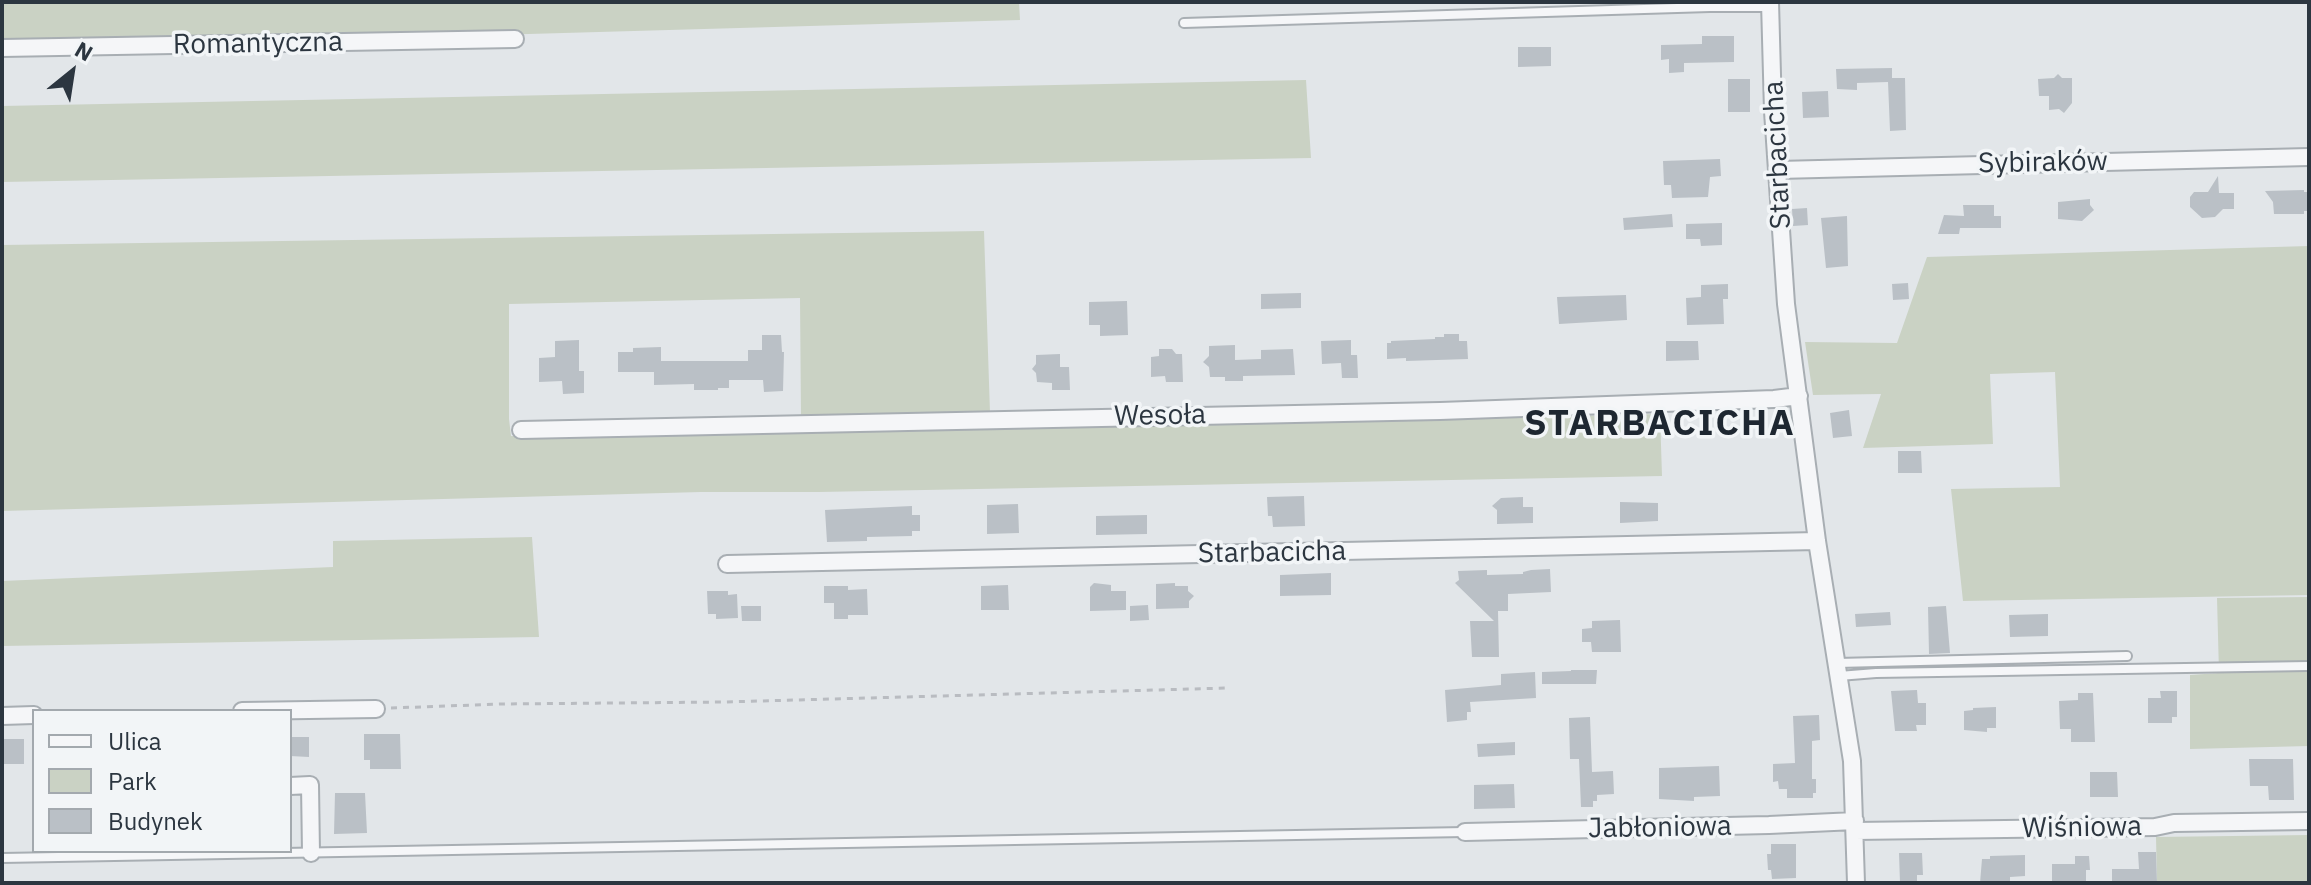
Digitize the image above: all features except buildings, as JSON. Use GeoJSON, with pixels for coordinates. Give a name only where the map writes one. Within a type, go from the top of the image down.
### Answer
{"type":"FeatureCollection","features":[{"type":"Feature","properties":{"kind":"street","name":"Starbacicha"},"geometry":{"type":"LineString","coordinates":[[1770,5],[1773,111],[1786,304],[1817,541],[1852,761],[1856,883]]}},
{"type":"Feature","properties":{"kind":"street","name":"Romantyczna"},"geometry":{"type":"LineString","coordinates":[[2,48],[515,39]]}},
{"type":"Feature","properties":{"kind":"street","name":"Sybiraków"},"geometry":{"type":"LineString","coordinates":[[1778,170],[2309,157]]}},
{"type":"Feature","properties":{"kind":"street","name":"Wesoła"},"geometry":{"type":"LineString","coordinates":[[521,430],[1440,411],[1799,396]]}},
{"type":"Feature","properties":{"kind":"street","name":"Starbacicha"},"geometry":{"type":"LineString","coordinates":[[727,564],[1817,541]]}},
{"type":"Feature","properties":{"kind":"street"},"geometry":{"type":"LineString","coordinates":[[292,710],[376,709]]}},
{"type":"Feature","properties":{"kind":"street"},"geometry":{"type":"LineString","coordinates":[[2,716],[32,715]]}},
{"type":"Feature","properties":{"kind":"street"},"geometry":{"type":"LineString","coordinates":[[292,786],[310,785],[311,853]]}},
{"type":"Feature","properties":{"kind":"street","name":"Wiśniowa"},"geometry":{"type":"LineString","coordinates":[[1855,826],[2155,827],[2174,823],[2309,821]]}},
{"type":"Feature","properties":{"kind":"street","name":"Jabłoniowa"},"geometry":{"type":"LineString","coordinates":[[1465,832],[1796,824],[1855,826]]}},
{"type":"Feature","properties":{"kind":"lane","name":"Starbacicha"},"geometry":{"type":"LineString","coordinates":[[1184,23],[1770,5]]}},
{"type":"Feature","properties":{"kind":"lane"},"geometry":{"type":"LineString","coordinates":[[1838,669],[2127,656]]}},
{"type":"Feature","properties":{"kind":"lane"},"geometry":{"type":"LineString","coordinates":[[1838,669],[1876,673],[2309,666]]}},
{"type":"Feature","properties":{"kind":"lane"},"geometry":{"type":"LineString","coordinates":[[2,858],[1465,832]]}},
{"type":"Feature","properties":{"kind":"path"},"geometry":{"type":"LineString","coordinates":[[376,709],[1227,688]]}},
{"type":"Feature","properties":{"kind":"green space"},"geometry":{"type":"Polygon","coordinates":[[[2,2],[1019,2],[1020,20],[2,49],[2,2]]]}},
{"type":"Feature","properties":{"kind":"green space"},"geometry":{"type":"Polygon","coordinates":[[[1306,80],[1311,158],[2,182],[2,106],[1306,80]]]}},
{"type":"Feature","properties":{"kind":"green space"},"geometry":{"type":"Polygon","coordinates":[[[984,231],[990,413],[801,417],[800,298],[509,304],[511,436],[815,433],[1660,414],[1662,476],[701,492],[2,511],[2,245],[984,231]]]}},
{"type":"Feature","properties":{"kind":"green space"},"geometry":{"type":"Polygon","coordinates":[[[2309,246],[2309,595],[1963,601],[1951,489],[2060,487],[2055,372],[1990,374],[1993,444],[1863,448],[1881,394],[1813,395],[1805,342],[1897,343],[1927,257],[2309,246]]]}},
{"type":"Feature","properties":{"kind":"green space"},"geometry":{"type":"Polygon","coordinates":[[[532,537],[539,637],[2,646],[2,581],[333,567],[333,541],[532,537]]]}},
{"type":"Feature","properties":{"kind":"green space"},"geometry":{"type":"Polygon","coordinates":[[[2309,597],[2309,746],[2190,749],[2190,675],[2219,673],[2217,598],[2309,597]]]}},
{"type":"Feature","properties":{"kind":"green space"},"geometry":{"type":"Polygon","coordinates":[[[2309,835],[2309,883],[2157,883],[2156,837],[2309,835]]]}},
{"type":"Feature","properties":{"kind":"district","name":"STARBACICHA"},"geometry":{"type":"Point","coordinates":[1660,425]}}]}
